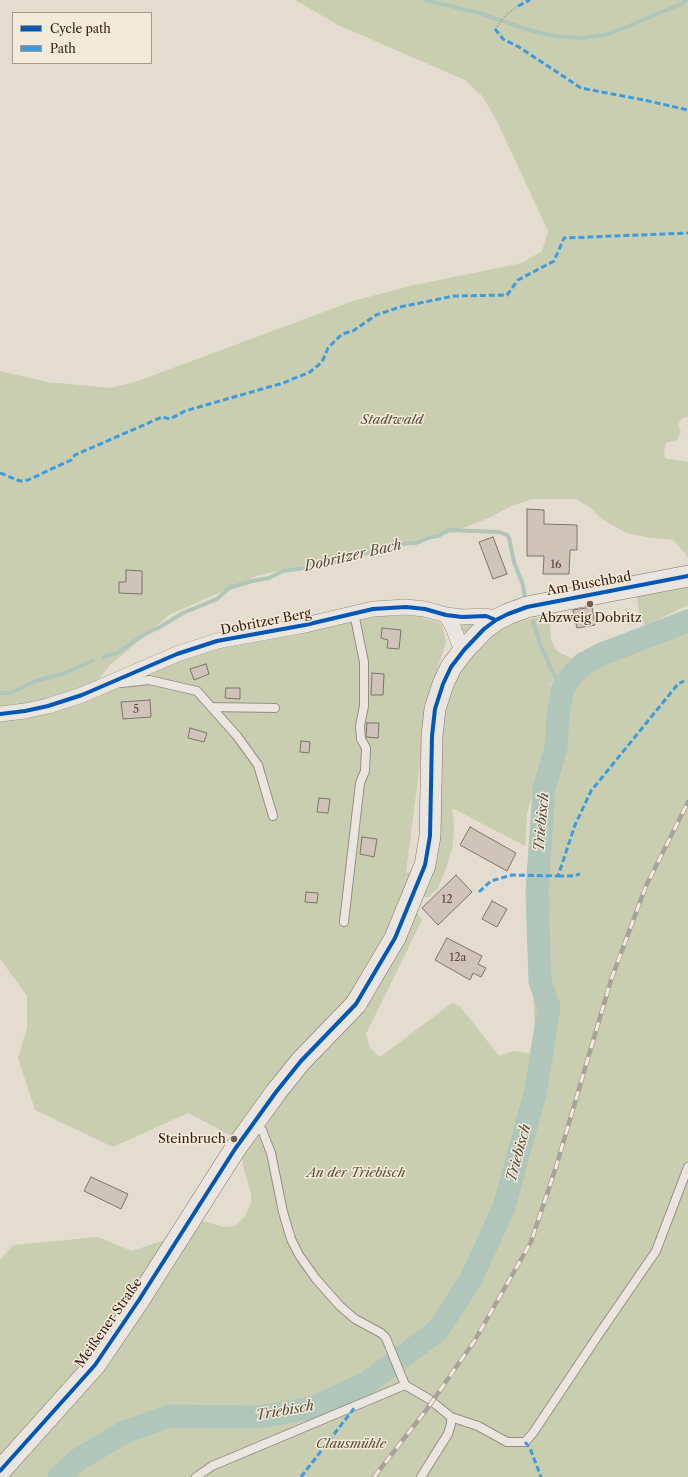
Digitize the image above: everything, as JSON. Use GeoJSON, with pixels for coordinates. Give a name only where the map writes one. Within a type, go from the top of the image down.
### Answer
{"type":"FeatureCollection","features":[{"type":"Feature","properties":{"kind":"main road","name":"Am Buschbad"},"geometry":{"type":"LineString","coordinates":[[254,1123],[301,1061],[356,1004],[395,938],[425,865],[430,836],[432,797],[432,736],[436,709],[443,684],[451,667],[464,650],[484,629],[496,620],[508,614],[543,602],[688,576]]}},
{"type":"Feature","properties":{"kind":"main road","name":"Meißener Straße"},"geometry":{"type":"LineString","coordinates":[[0,1471],[95,1365],[139,1300],[235,1149],[254,1123]]}},
{"type":"Feature","properties":{"kind":"street","name":"Dobritzer Berg"},"geometry":{"type":"LineString","coordinates":[[0,714],[48,706],[82,695],[177,654],[217,641],[305,625],[373,609],[406,607],[425,609],[446,615],[462,617],[486,616],[496,620]]}},
{"type":"Feature","properties":{"kind":"street"},"geometry":{"type":"LineString","coordinates":[[446,615],[453,627],[459,643],[464,650]]}},
{"type":"Feature","properties":{"kind":"lane"},"geometry":{"type":"LineString","coordinates":[[344,922],[360,783],[365,771],[366,748],[362,738],[360,726],[364,706],[364,662],[354,613]]}},
{"type":"Feature","properties":{"kind":"lane"},"geometry":{"type":"LineString","coordinates":[[107,684],[149,680],[197,691],[258,765],[273,816]]}},
{"type":"Feature","properties":{"kind":"lane"},"geometry":{"type":"LineString","coordinates":[[211,707],[274,708]]}},
{"type":"Feature","properties":{"kind":"lane"},"geometry":{"type":"LineString","coordinates":[[254,1123],[262,1130],[271,1153],[291,1240],[299,1255],[316,1279],[340,1306],[355,1319],[381,1333],[388,1343],[405,1385],[430,1399],[451,1417],[478,1426],[507,1442],[525,1442],[530,1438],[656,1251],[688,1167]]}},
{"type":"Feature","properties":{"kind":"lane"},"geometry":{"type":"LineString","coordinates":[[196,1477],[212,1466],[405,1385]]}},
{"type":"Feature","properties":{"kind":"lane"},"geometry":{"type":"LineString","coordinates":[[421,1477],[448,1434],[451,1424],[451,1417]]}},
{"type":"Feature","properties":{"kind":"path"},"geometry":{"type":"LineString","coordinates":[[495,29],[506,15],[518,6]]}},
{"type":"Feature","properties":{"kind":"green space"},"geometry":{"type":"Polygon","coordinates":[[[295,0],[688,0],[688,417],[682,418],[678,424],[681,432],[677,440],[666,443],[664,450],[665,458],[688,462],[688,559],[685,553],[673,540],[626,533],[602,519],[591,508],[576,499],[533,499],[511,506],[491,517],[461,529],[423,541],[259,575],[169,615],[109,666],[85,697],[86,699],[178,660],[216,648],[380,616],[415,615],[442,624],[446,643],[429,693],[406,873],[425,865],[410,904],[422,920],[366,1034],[370,1048],[380,1057],[452,1003],[460,1006],[499,1056],[513,1051],[536,1054],[533,989],[540,981],[537,892],[544,789],[556,748],[558,715],[563,689],[548,682],[553,686],[550,698],[551,711],[547,744],[527,814],[525,846],[452,808],[454,824],[453,845],[447,866],[438,888],[429,897],[416,898],[430,863],[438,812],[438,732],[448,689],[472,650],[502,625],[549,615],[551,639],[557,651],[583,664],[602,654],[688,621],[688,1477],[0,1477],[0,1260],[13,1245],[98,1237],[132,1251],[180,1235],[203,1221],[224,1227],[235,1226],[245,1216],[251,1204],[251,1194],[242,1159],[235,1149],[241,1141],[188,1113],[113,1147],[35,1110],[18,1058],[27,1028],[27,996],[0,959],[0,371],[47,382],[110,388],[138,381],[353,301],[410,286],[522,263],[542,251],[548,231],[496,119],[482,96],[465,80],[338,25],[295,0]]]}},
{"type":"Feature","properties":{"kind":"green space"},"geometry":{"type":"Polygon","coordinates":[[[688,583],[688,605],[645,626],[639,613],[636,593],[688,583]]]}},
{"type":"Feature","properties":{"kind":"green space"},"geometry":{"type":"Polygon","coordinates":[[[470,622],[474,624],[466,634],[462,631],[460,623],[470,622]]]}},
{"type":"Feature","properties":{"kind":"building"},"geometry":{"type":"Polygon","coordinates":[[[527,509],[544,510],[544,524],[577,525],[577,550],[570,550],[569,574],[543,574],[544,556],[527,556],[527,509]]]}},
{"type":"Feature","properties":{"kind":"building"},"geometry":{"type":"Polygon","coordinates":[[[493,537],[507,574],[493,579],[479,542],[493,537]]]}},
{"type":"Feature","properties":{"kind":"building"},"geometry":{"type":"Polygon","coordinates":[[[126,570],[142,571],[142,594],[119,593],[119,582],[126,582],[126,570]]]}},
{"type":"Feature","properties":{"kind":"building"},"geometry":{"type":"Polygon","coordinates":[[[592,607],[595,625],[577,628],[573,610],[592,607]]]}},
{"type":"Feature","properties":{"kind":"building"},"geometry":{"type":"Polygon","coordinates":[[[382,628],[401,630],[399,649],[387,648],[388,640],[381,638],[382,628]]]}},
{"type":"Feature","properties":{"kind":"building"},"geometry":{"type":"Polygon","coordinates":[[[206,664],[209,674],[194,680],[190,669],[206,664]]]}},
{"type":"Feature","properties":{"kind":"building"},"geometry":{"type":"Polygon","coordinates":[[[372,673],[384,674],[383,695],[371,695],[372,673]]]}},
{"type":"Feature","properties":{"kind":"building"},"geometry":{"type":"Polygon","coordinates":[[[226,688],[240,688],[240,699],[225,698],[226,688]]]}},
{"type":"Feature","properties":{"kind":"building"},"geometry":{"type":"Polygon","coordinates":[[[150,700],[151,717],[123,719],[121,702],[150,700]]]}},
{"type":"Feature","properties":{"kind":"building"},"geometry":{"type":"Polygon","coordinates":[[[367,723],[379,723],[378,738],[366,737],[367,723]]]}},
{"type":"Feature","properties":{"kind":"building"},"geometry":{"type":"Polygon","coordinates":[[[190,728],[207,733],[204,742],[188,738],[190,728]]]}},
{"type":"Feature","properties":{"kind":"building"},"geometry":{"type":"Polygon","coordinates":[[[301,741],[310,742],[309,753],[300,752],[301,741]]]}},
{"type":"Feature","properties":{"kind":"building"},"geometry":{"type":"Polygon","coordinates":[[[319,798],[330,799],[328,813],[317,812],[319,798]]]}},
{"type":"Feature","properties":{"kind":"building"},"geometry":{"type":"Polygon","coordinates":[[[470,827],[516,853],[507,871],[460,845],[470,827]]]}},
{"type":"Feature","properties":{"kind":"building"},"geometry":{"type":"Polygon","coordinates":[[[362,837],[377,839],[374,857],[360,854],[362,837]]]}},
{"type":"Feature","properties":{"kind":"building"},"geometry":{"type":"Polygon","coordinates":[[[456,875],[472,892],[438,925],[422,908],[456,875]]]}},
{"type":"Feature","properties":{"kind":"building"},"geometry":{"type":"Polygon","coordinates":[[[306,892],[318,893],[317,903],[305,902],[306,892]]]}},
{"type":"Feature","properties":{"kind":"building"},"geometry":{"type":"Polygon","coordinates":[[[492,901],[507,909],[497,927],[482,919],[492,901]]]}},
{"type":"Feature","properties":{"kind":"building"},"geometry":{"type":"Polygon","coordinates":[[[447,938],[482,956],[478,964],[486,968],[481,977],[473,973],[470,980],[435,960],[447,938]]]}},
{"type":"Feature","properties":{"kind":"building"},"geometry":{"type":"Polygon","coordinates":[[[91,1177],[128,1194],[121,1209],[84,1191],[91,1177]]]}},
{"type":"Feature","properties":{"kind":"waterway"},"geometry":{"type":"LineString","coordinates":[[425,0],[476,12],[529,30],[555,36],[581,38],[609,34],[681,4],[686,0]]}},
{"type":"Feature","properties":{"kind":"waterway","name":"Dobritzer Bach"},"geometry":{"type":"LineString","coordinates":[[104,657],[117,653],[145,634],[183,613],[217,599],[229,588],[252,581],[269,578],[283,571],[304,568],[327,559],[338,563],[342,562],[351,555],[363,555],[378,549],[400,544],[416,543],[438,536],[449,530],[499,532],[507,535],[514,562],[523,585],[525,598]]}},
{"type":"Feature","properties":{"kind":"waterway","name":"Dobritzer Bach"},"geometry":{"type":"LineString","coordinates":[[533,621],[541,647],[551,669],[563,689]]}},
{"type":"Feature","properties":{"kind":"waterway","name":"Triebisch"},"geometry":{"type":"LineString","coordinates":[[59,1477],[79,1459],[125,1432],[169,1416],[260,1417],[312,1408],[367,1383],[438,1330],[471,1279],[504,1207],[536,1090],[549,1007],[540,981],[537,892],[544,789],[556,748],[558,715],[563,689],[572,675],[583,664],[602,654],[688,621]]}},
{"type":"Feature","properties":{"kind":"waterway","name":"Dobritzer Bach"},"geometry":{"type":"LineString","coordinates":[[0,693],[11,693],[33,682],[64,673],[93,661]]}},
{"type":"Feature","properties":{"kind":"railway"},"geometry":{"type":"LineString","coordinates":[[374,1477],[427,1409],[475,1340],[531,1242],[556,1167],[611,980],[646,886],[688,802]]}},
{"type":"Feature","properties":{"kind":"marked path"},"geometry":{"type":"LineString","coordinates":[[518,6],[530,0]]}},
{"type":"Feature","properties":{"kind":"marked path"},"geometry":{"type":"LineString","coordinates":[[495,29],[503,39],[519,47],[581,88],[688,110]]}},
{"type":"Feature","properties":{"kind":"marked path"},"geometry":{"type":"LineString","coordinates":[[0,473],[20,481],[28,480],[71,460],[75,455],[162,417],[170,419],[185,411],[283,383],[310,372],[322,362],[328,348],[342,334],[353,331],[376,315],[400,307],[454,296],[507,295],[518,280],[554,261],[564,238],[688,233]]}},
{"type":"Feature","properties":{"kind":"marked path"},"geometry":{"type":"LineString","coordinates":[[479,892],[491,881],[512,875],[558,876],[575,825],[591,791],[678,684],[684,681]]}},
{"type":"Feature","properties":{"kind":"marked path"},"geometry":{"type":"LineString","coordinates":[[558,876],[580,874]]}},
{"type":"Feature","properties":{"kind":"marked path"},"geometry":{"type":"LineString","coordinates":[[301,1477],[355,1407]]}},
{"type":"Feature","properties":{"kind":"marked path"},"geometry":{"type":"LineString","coordinates":[[525,1442],[530,1448],[541,1477]]}},
{"type":"Feature","properties":{"kind":"cycle path"},"geometry":{"type":"LineString","coordinates":[[0,1471],[95,1365],[139,1300],[235,1149],[276,1092],[301,1061],[356,1004],[395,938],[425,865],[430,836],[432,736],[435,709],[443,684],[451,667],[464,650],[484,629],[496,620],[527,607],[688,576]]}},
{"type":"Feature","properties":{"kind":"cycle path"},"geometry":{"type":"LineString","coordinates":[[0,714],[48,706],[82,695],[177,654],[217,641],[305,625],[373,609],[406,607],[425,609],[446,615],[462,617],[486,616],[496,620]]}},
{"type":"Feature","properties":{"kind":"place","name":"Abzweig Dobritz"},"geometry":{"type":"Point","coordinates":[590,604]}},
{"type":"Feature","properties":{"kind":"place","name":"Steinbruch"},"geometry":{"type":"Point","coordinates":[234,1139]}},
{"type":"Feature","properties":{"kind":"park label","name":"Stadtwald"},"geometry":{"type":"Point","coordinates":[392,420]}},
{"type":"Feature","properties":{"kind":"park label","name":"An der Triebisch"},"geometry":{"type":"Point","coordinates":[356,1173]}},
{"type":"Feature","properties":{"kind":"park label","name":"Clausmühle"},"geometry":{"type":"Point","coordinates":[351,1444]}}]}
